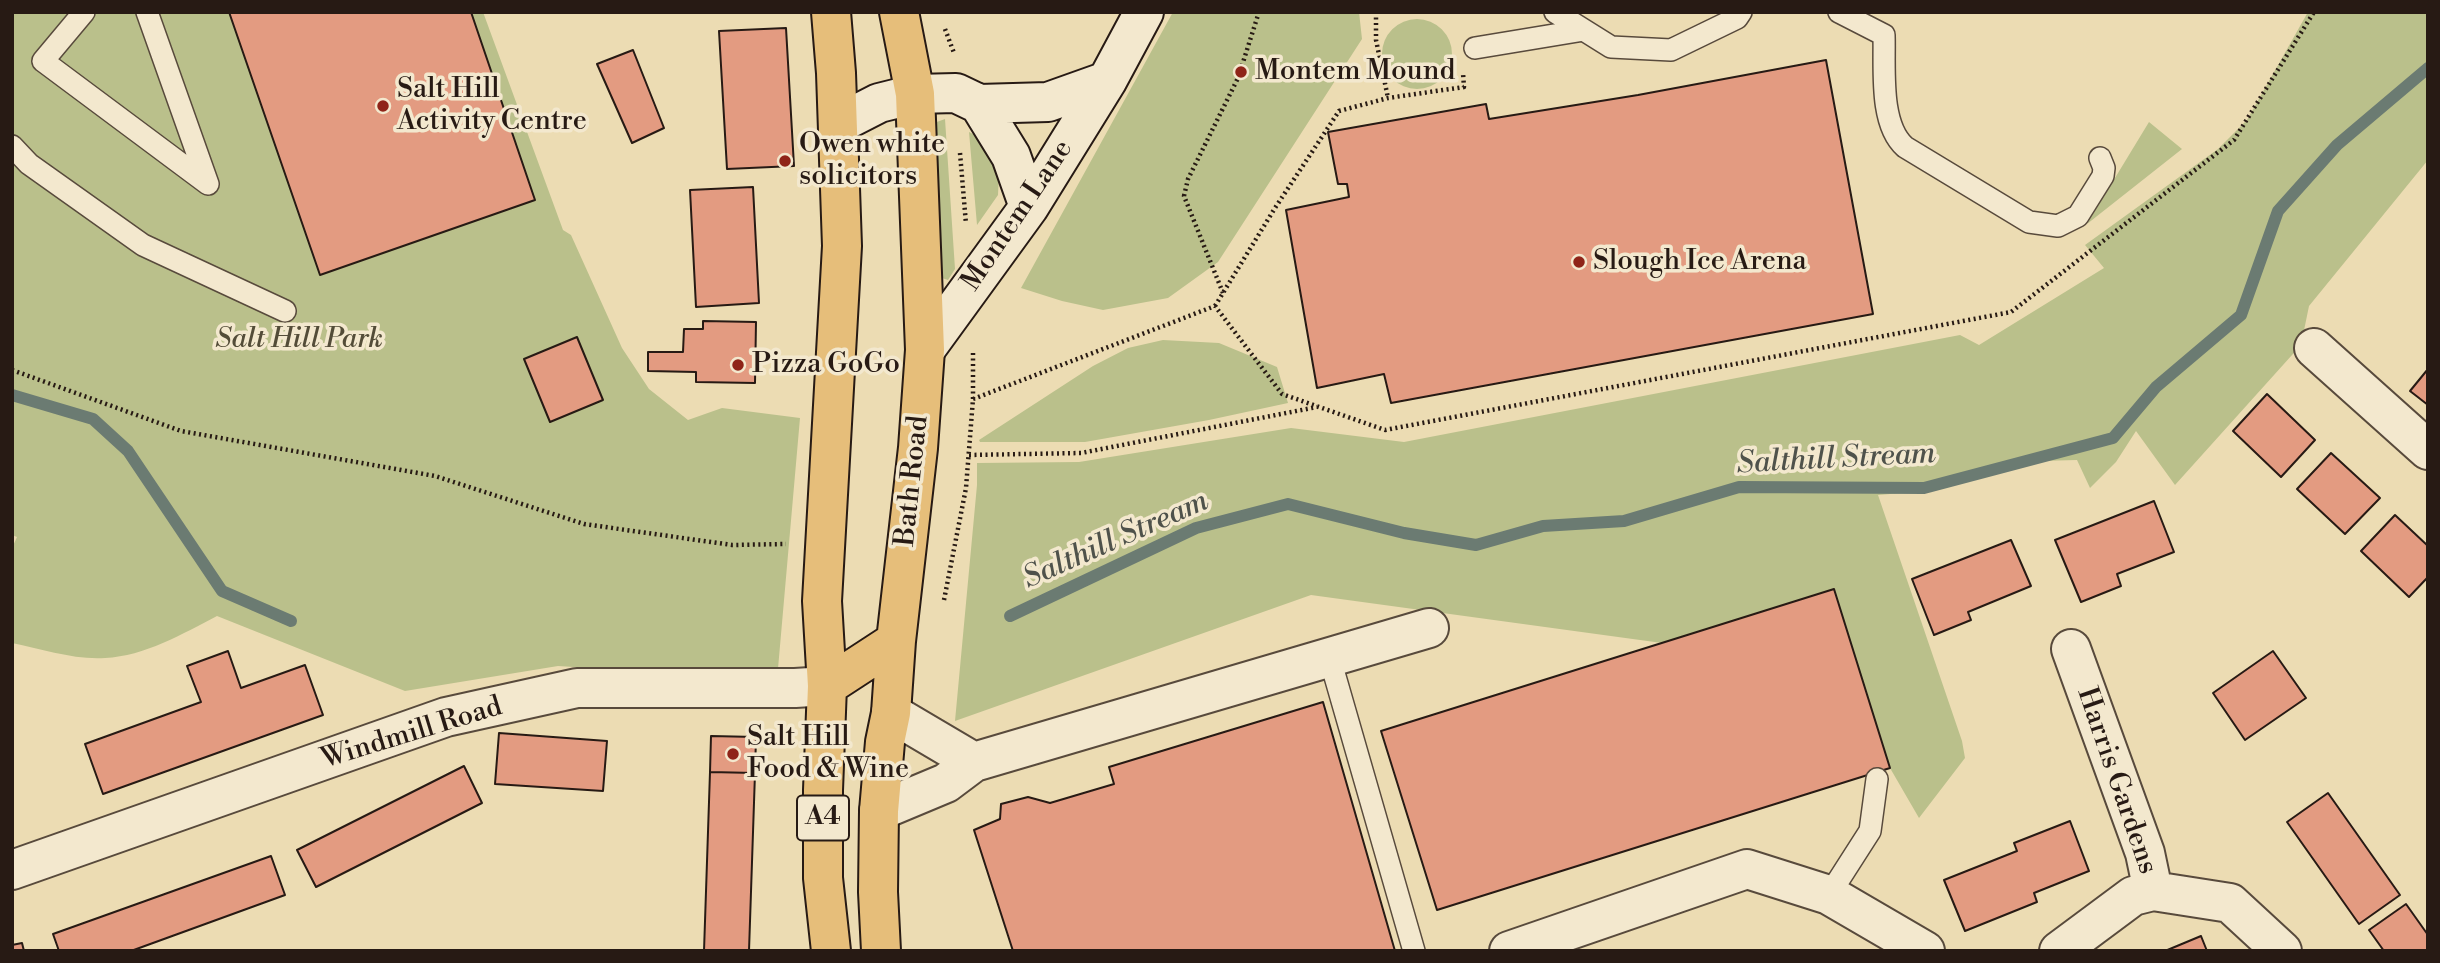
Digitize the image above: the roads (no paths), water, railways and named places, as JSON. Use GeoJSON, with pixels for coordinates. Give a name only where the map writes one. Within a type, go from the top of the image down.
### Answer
{"type":"FeatureCollection","features":[{"type":"Feature","properties":{"kind":"main road","name":"A4"},"geometry":{"type":"LineString","coordinates":[[831,12],[842,246],[822,601],[827,685],[823,878],[831,951]]}},
{"type":"Feature","properties":{"kind":"main road","name":"Bath Road"},"geometry":{"type":"LineString","coordinates":[[881,951],[878,892],[879,811],[918,448],[925,350],[915,94],[899,12]]}},
{"type":"Feature","properties":{"kind":"main road"},"geometry":{"type":"LineString","coordinates":[[827,685],[896,642]]}},
{"type":"Feature","properties":{"kind":"street","name":"Montem Lane"},"geometry":{"type":"LineString","coordinates":[[925,350],[1029,207],[1107,81],[1144,12]]}},
{"type":"Feature","properties":{"kind":"street","name":"Montem Lane"},"geometry":{"type":"LineString","coordinates":[[838,124],[879,103],[915,94],[1048,102],[1107,81]]}},
{"type":"Feature","properties":{"kind":"street"},"geometry":{"type":"LineString","coordinates":[[967,98],[1011,156],[1029,207]]}},
{"type":"Feature","properties":{"kind":"street"},"geometry":{"type":"LineString","coordinates":[[2314,348],[2428,450]]}},
{"type":"Feature","properties":{"kind":"street"},"geometry":{"type":"LineString","coordinates":[[879,811],[946,783],[974,762],[1429,628]]}},
{"type":"Feature","properties":{"kind":"street","name":"Harris Gardens"},"geometry":{"type":"LineString","coordinates":[[2071,649],[2145,853],[2153,891],[2230,903],[2282,951]]}},
{"type":"Feature","properties":{"kind":"street","name":"Windmill Road"},"geometry":{"type":"LineString","coordinates":[[12,870],[446,717],[576,688],[795,688],[827,685]]}},
{"type":"Feature","properties":{"kind":"street"},"geometry":{"type":"LineString","coordinates":[[891,713],[974,762]]}},
{"type":"Feature","properties":{"kind":"street"},"geometry":{"type":"LineString","coordinates":[[1508,951],[1747,869],[1829,895],[1925,951]]}},
{"type":"Feature","properties":{"kind":"street"},"geometry":{"type":"LineString","coordinates":[[2059,951],[2133,896],[2153,891]]}},
{"type":"Feature","properties":{"kind":"lane"},"geometry":{"type":"LineString","coordinates":[[84,12],[43,61],[208,184],[148,12]]}},
{"type":"Feature","properties":{"kind":"lane"},"geometry":{"type":"LineString","coordinates":[[1555,12],[1611,47],[1671,50],[1737,18],[1741,12]]}},
{"type":"Feature","properties":{"kind":"lane"},"geometry":{"type":"LineString","coordinates":[[1839,12],[1884,35],[1887,113],[1896,139],[2029,222],[2059,226],[2078,216],[2103,177],[2104,168],[2100,158]]}},
{"type":"Feature","properties":{"kind":"lane"},"geometry":{"type":"LineString","coordinates":[[1475,48],[1584,30]]}},
{"type":"Feature","properties":{"kind":"lane"},"geometry":{"type":"LineString","coordinates":[[12,146],[29,164],[143,245],[285,311]]}},
{"type":"Feature","properties":{"kind":"lane"},"geometry":{"type":"LineString","coordinates":[[1330,659],[1414,951]]}},
{"type":"Feature","properties":{"kind":"lane"},"geometry":{"type":"LineString","coordinates":[[1829,895],[1870,831],[1877,779]]}},
{"type":"Feature","properties":{"kind":"waterway","name":"Salthill Stream"},"geometry":{"type":"LineString","coordinates":[[1010,616],[1196,528],[1288,504],[1404,533],[1476,545],[1543,526],[1624,521],[1739,487],[1924,488],[2113,438],[2156,387],[2241,315],[2278,211],[2337,145],[2428,68]]}},
{"type":"Feature","properties":{"kind":"waterway","name":"Salthill Stream"},"geometry":{"type":"LineString","coordinates":[[12,395],[93,419],[128,451],[222,591],[291,621]]}},
{"type":"Feature","properties":{"kind":"place","name":"Montem Mound"},"geometry":{"type":"Point","coordinates":[1241,72]}},
{"type":"Feature","properties":{"kind":"place","name":"Salt Hill Activity Centre"},"geometry":{"type":"Point","coordinates":[383,106]}},
{"type":"Feature","properties":{"kind":"place","name":"Owen white solicitors"},"geometry":{"type":"Point","coordinates":[785,161]}},
{"type":"Feature","properties":{"kind":"place","name":"Slough Ice Arena"},"geometry":{"type":"Point","coordinates":[1579,262]}},
{"type":"Feature","properties":{"kind":"place","name":"Pizza GoGo"},"geometry":{"type":"Point","coordinates":[738,365]}},
{"type":"Feature","properties":{"kind":"place","name":"Salt Hill Food & Wine"},"geometry":{"type":"Point","coordinates":[733,754]}},
{"type":"Feature","properties":{"kind":"park label","name":"Salt Hill Park"},"geometry":{"type":"Point","coordinates":[299,340]}}]}
